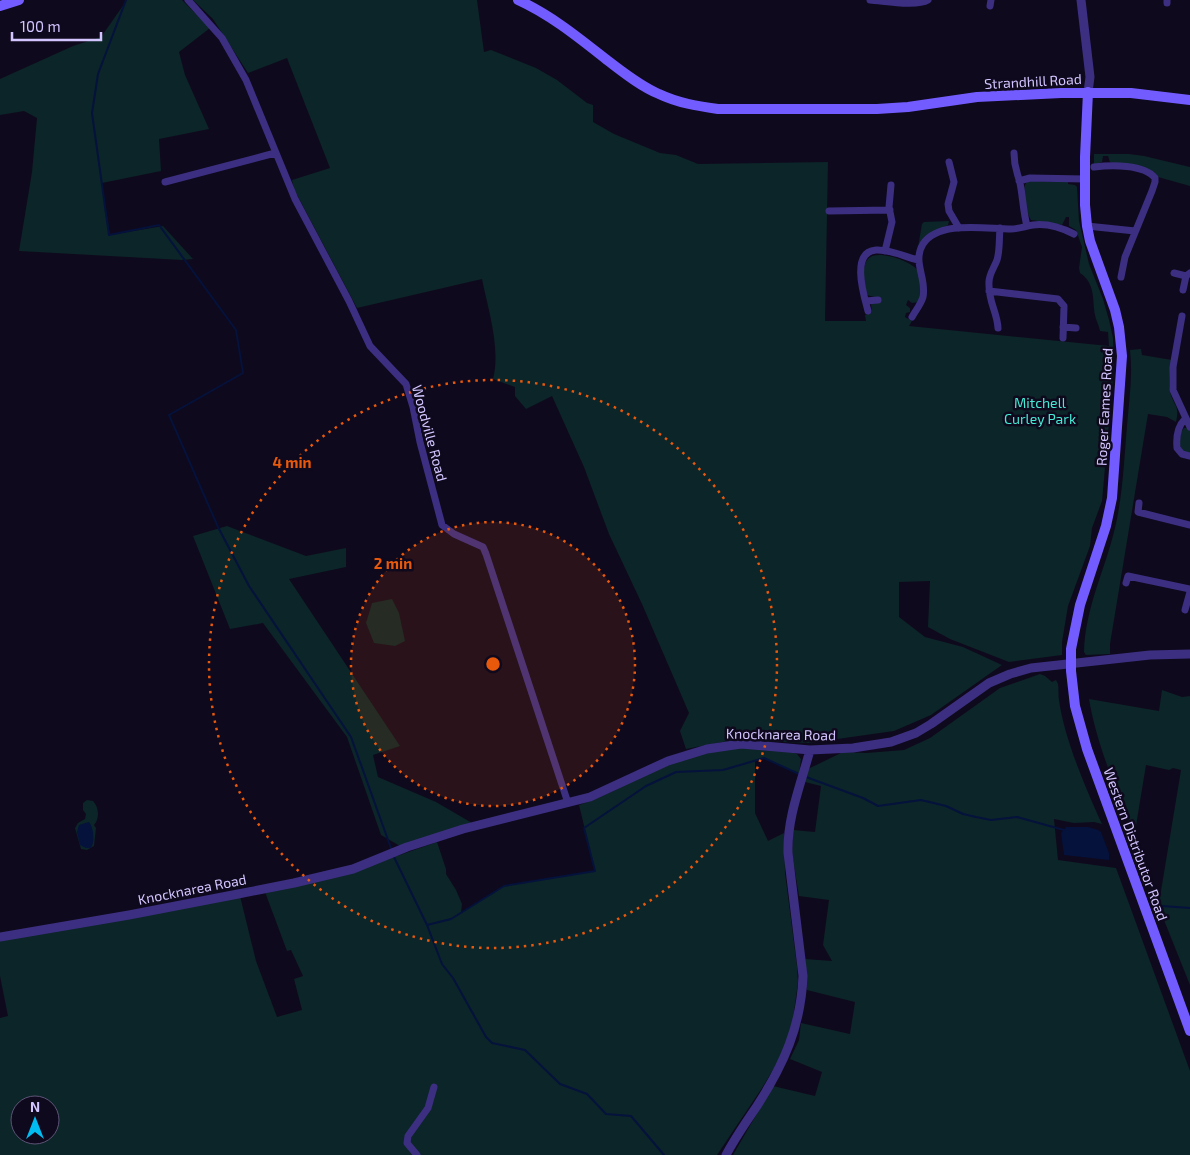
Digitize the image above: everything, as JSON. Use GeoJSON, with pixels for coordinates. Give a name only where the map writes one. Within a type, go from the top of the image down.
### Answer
{"type":"FeatureCollection","features":[{"type":"Feature","properties":{"kind":"main road"},"geometry":{"type":"LineString","coordinates":[[0,6],[19,0]]}},
{"type":"Feature","properties":{"kind":"main road","name":"Strandhill Road"},"geometry":{"type":"LineString","coordinates":[[518,0],[545,14],[629,77],[657,94],[684,104],[718,108],[877,109],[922,106],[977,97],[1088,92],[1140,93],[1190,100]]}},
{"type":"Feature","properties":{"kind":"main road","name":"Roger Eames Road"},"geometry":{"type":"LineString","coordinates":[[1071,663],[1073,636],[1080,605],[1106,526],[1112,498],[1122,356],[1115,310],[1090,241],[1087,226],[1085,179],[1088,92]]}},
{"type":"Feature","properties":{"kind":"main road","name":"Western Distributor Road"},"geometry":{"type":"LineString","coordinates":[[1071,663],[1072,688],[1080,727],[1190,1031]]}},
{"type":"Feature","properties":{"kind":"street","name":"Woodville Road"},"geometry":{"type":"LineString","coordinates":[[188,0],[209,22],[226,44],[246,80],[295,198],[349,300],[370,346],[406,384],[442,525],[454,534],[483,547],[568,803]]}},
{"type":"Feature","properties":{"kind":"street"},"geometry":{"type":"LineString","coordinates":[[870,0],[912,3],[923,3],[928,0]]}},
{"type":"Feature","properties":{"kind":"street"},"geometry":{"type":"LineString","coordinates":[[1081,0],[1090,77],[1088,92]]}},
{"type":"Feature","properties":{"kind":"street"},"geometry":{"type":"LineString","coordinates":[[165,182],[275,153]]}},
{"type":"Feature","properties":{"kind":"street"},"geometry":{"type":"LineString","coordinates":[[1014,153],[1014,167],[1020,181],[1022,208],[1027,226]]}},
{"type":"Feature","properties":{"kind":"street"},"geometry":{"type":"LineString","coordinates":[[1108,157],[1108,166]]}},
{"type":"Feature","properties":{"kind":"street"},"geometry":{"type":"LineString","coordinates":[[949,162],[954,182],[948,204],[949,211],[959,228]]}},
{"type":"Feature","properties":{"kind":"street"},"geometry":{"type":"LineString","coordinates":[[1094,168],[1108,166],[1130,167],[1146,171],[1155,178],[1125,257],[1121,277]]}},
{"type":"Feature","properties":{"kind":"street"},"geometry":{"type":"LineString","coordinates":[[1020,181],[1030,178],[1085,179]]}},
{"type":"Feature","properties":{"kind":"street"},"geometry":{"type":"LineString","coordinates":[[884,251],[892,222],[890,210],[891,185]]}},
{"type":"Feature","properties":{"kind":"street"},"geometry":{"type":"LineString","coordinates":[[829,211],[840,207],[890,210]]}},
{"type":"Feature","properties":{"kind":"street"},"geometry":{"type":"LineString","coordinates":[[1065,229],[1067,220]]}},
{"type":"Feature","properties":{"kind":"street"},"geometry":{"type":"LineString","coordinates":[[912,316],[913,308],[923,298],[924,287],[918,260],[923,244],[933,236],[946,230],[959,228],[1014,229],[1036,224],[1065,229],[1074,234]]}},
{"type":"Feature","properties":{"kind":"street"},"geometry":{"type":"LineString","coordinates":[[1087,226],[1135,231]]}},
{"type":"Feature","properties":{"kind":"street"},"geometry":{"type":"LineString","coordinates":[[998,328],[996,313],[990,300],[989,276],[1000,247],[1000,228]]}},
{"type":"Feature","properties":{"kind":"street"},"geometry":{"type":"LineString","coordinates":[[868,311],[861,272],[865,256],[877,250],[918,260]]}},
{"type":"Feature","properties":{"kind":"street"},"geometry":{"type":"LineString","coordinates":[[1174,273],[1188,274],[1183,290]]}},
{"type":"Feature","properties":{"kind":"street"},"geometry":{"type":"LineString","coordinates":[[989,291],[1058,299],[1064,306],[1063,338]]}},
{"type":"Feature","properties":{"kind":"street"},"geometry":{"type":"LineString","coordinates":[[866,301],[878,300]]}},
{"type":"Feature","properties":{"kind":"street"},"geometry":{"type":"LineString","coordinates":[[1182,316],[1173,367],[1172,390],[1190,427]]}},
{"type":"Feature","properties":{"kind":"street"},"geometry":{"type":"LineString","coordinates":[[1063,326],[1076,328]]}},
{"type":"Feature","properties":{"kind":"street"},"geometry":{"type":"LineString","coordinates":[[1185,419],[1178,432],[1177,448],[1182,454],[1190,456]]}},
{"type":"Feature","properties":{"kind":"street"},"geometry":{"type":"LineString","coordinates":[[1139,503],[1138,512],[1190,525]]}},
{"type":"Feature","properties":{"kind":"street"},"geometry":{"type":"LineString","coordinates":[[1126,583],[1128,576],[1190,591],[1185,610]]}},
{"type":"Feature","properties":{"kind":"street","name":"Knocknarea Road"},"geometry":{"type":"LineString","coordinates":[[0,937],[294,883],[353,868],[398,850],[463,829],[602,793],[668,761],[707,748],[741,744],[810,750],[866,746],[899,739],[932,724],[997,679],[1031,668],[1150,655],[1190,654]]}},
{"type":"Feature","properties":{"kind":"street"},"geometry":{"type":"LineString","coordinates":[[726,1155],[787,1054],[798,1018],[803,976],[788,853],[788,836],[792,813],[810,750]]}},
{"type":"Feature","properties":{"kind":"street"},"geometry":{"type":"LineString","coordinates":[[417,1155],[407,1143],[408,1136],[428,1108],[434,1087]]}},
{"type":"Feature","properties":{"kind":"green space"},"geometry":{"type":"Polygon","coordinates":[[[127,0],[182,0],[210,28],[179,52],[185,75],[209,129],[159,139],[161,171],[102,183],[110,235],[163,226],[193,259],[182,260],[19,251],[32,172],[37,118],[24,111],[0,115],[0,79],[73,46],[101,37],[127,0]]]}},
{"type":"Feature","properties":{"kind":"green space","name":"Mitchell Curley Park"},"geometry":{"type":"Polygon","coordinates":[[[193,0],[477,0],[484,52],[491,50],[536,68],[557,80],[587,103],[593,105],[593,122],[614,134],[660,153],[676,155],[698,164],[828,162],[825,321],[866,321],[865,315],[872,312],[871,304],[878,298],[867,295],[864,276],[866,261],[869,258],[880,255],[903,261],[915,267],[918,271],[921,287],[919,302],[912,303],[908,300],[906,305],[910,308],[910,312],[906,313],[905,317],[912,321],[909,326],[1109,346],[1108,332],[1100,331],[1096,319],[1091,287],[1089,282],[1080,273],[1082,247],[1076,230],[1069,226],[1069,217],[1066,217],[1062,225],[1031,220],[1027,212],[1024,191],[1026,183],[1029,181],[1068,182],[1068,184],[1075,185],[1077,187],[1079,221],[1089,264],[1103,299],[1113,338],[1114,367],[1102,501],[1092,528],[1090,546],[1068,606],[1062,642],[1062,655],[1009,662],[950,639],[928,627],[930,581],[899,582],[899,617],[925,637],[963,647],[1002,665],[931,715],[894,731],[809,743],[733,740],[686,749],[680,731],[689,713],[642,604],[609,534],[584,467],[552,396],[526,409],[515,396],[515,387],[493,379],[496,355],[495,342],[482,279],[357,308],[294,189],[292,180],[330,168],[287,58],[248,73],[213,19],[193,0]]]}},
{"type":"Feature","properties":{"kind":"green space"},"geometry":{"type":"Polygon","coordinates":[[[1094,154],[1144,156],[1190,167],[1190,186],[1158,177],[1154,172],[1143,168],[1110,162],[1108,156],[1103,156],[1102,162],[1094,165],[1094,154]]]}},
{"type":"Feature","properties":{"kind":"green space"},"geometry":{"type":"Polygon","coordinates":[[[949,221],[948,225],[925,236],[918,247],[924,222],[949,221]]]}},
{"type":"Feature","properties":{"kind":"green space"},"geometry":{"type":"Polygon","coordinates":[[[1141,349],[1142,355],[1172,360],[1169,388],[1177,409],[1176,422],[1167,417],[1148,414],[1110,644],[1110,654],[1086,655],[1084,652],[1088,620],[1111,544],[1120,502],[1130,388],[1130,350],[1141,349]]]}},
{"type":"Feature","properties":{"kind":"green space"},"geometry":{"type":"Polygon","coordinates":[[[1184,428],[1188,428],[1190,431],[1190,454],[1182,450],[1179,443],[1181,432],[1184,428]]]}},
{"type":"Feature","properties":{"kind":"green space"},"geometry":{"type":"Polygon","coordinates":[[[227,526],[306,556],[346,548],[346,567],[289,579],[400,746],[373,755],[378,777],[436,802],[472,823],[400,846],[381,835],[347,737],[263,623],[230,629],[193,536],[227,526]]]}},
{"type":"Feature","properties":{"kind":"green space"},"geometry":{"type":"Polygon","coordinates":[[[392,599],[399,613],[405,641],[395,646],[374,643],[366,623],[372,603],[392,599]]]}},
{"type":"Feature","properties":{"kind":"green space"},"geometry":{"type":"Polygon","coordinates":[[[1040,674],[1052,682],[1056,680],[1058,684],[1062,715],[1071,747],[1102,824],[1094,822],[1074,823],[1054,819],[1058,860],[1116,868],[1190,1071],[1190,1155],[733,1155],[773,1086],[815,1096],[822,1072],[790,1059],[799,1040],[801,1023],[850,1034],[855,1002],[807,990],[805,959],[832,961],[823,945],[829,900],[799,896],[792,853],[793,830],[815,832],[821,786],[805,782],[808,769],[843,752],[866,753],[904,750],[930,738],[1000,688],[1040,674]]]}},
{"type":"Feature","properties":{"kind":"green space"},"geometry":{"type":"Polygon","coordinates":[[[1162,690],[1182,697],[1190,696],[1190,985],[1162,915],[1162,906],[1159,903],[1181,770],[1173,768],[1169,770],[1146,765],[1134,838],[1097,734],[1089,699],[1159,711],[1162,690]]]}},
{"type":"Feature","properties":{"kind":"green space"},"geometry":{"type":"Polygon","coordinates":[[[742,747],[792,752],[801,759],[799,774],[764,758],[755,761],[755,813],[768,841],[784,833],[785,873],[798,982],[793,1019],[783,1053],[717,1155],[0,1155],[0,1018],[8,1016],[0,976],[0,941],[240,896],[256,961],[277,1017],[302,1010],[294,979],[303,976],[291,950],[287,951],[265,892],[395,854],[397,856],[437,842],[446,874],[462,904],[461,913],[504,886],[595,871],[579,805],[670,764],[700,754],[742,747]]]}},
{"type":"Feature","properties":{"kind":"green space"},"geometry":{"type":"Polygon","coordinates":[[[87,800],[93,801],[97,806],[98,813],[94,825],[96,828],[94,846],[87,850],[81,849],[75,828],[78,823],[85,819],[86,814],[83,810],[83,803],[87,800]]]}},
{"type":"Feature","properties":{"kind":"water"},"geometry":{"type":"Polygon","coordinates":[[[89,822],[93,831],[93,842],[91,848],[86,848],[80,845],[77,832],[79,825],[89,822]]]}},
{"type":"Feature","properties":{"kind":"water"},"geometry":{"type":"Polygon","coordinates":[[[1066,827],[1088,827],[1101,832],[1109,853],[1109,860],[1064,855],[1061,833],[1066,827]]]}},
{"type":"Feature","properties":{"kind":"waterway"},"geometry":{"type":"LineString","coordinates":[[126,0],[98,74],[92,113],[109,235],[159,225],[236,330],[243,373],[169,415],[218,527],[249,586],[351,737],[392,851]]}},
{"type":"Feature","properties":{"kind":"waterway"},"geometry":{"type":"LineString","coordinates":[[427,925],[451,919],[504,886],[595,871],[584,828],[646,786],[676,772],[723,770],[764,758],[799,774]]}},
{"type":"Feature","properties":{"kind":"waterway"},"geometry":{"type":"LineString","coordinates":[[806,777],[863,798],[878,806],[921,800],[946,806],[963,814],[976,817],[991,820],[1017,817],[1064,830]]}},
{"type":"Feature","properties":{"kind":"waterway"},"geometry":{"type":"LineString","coordinates":[[393,855],[427,925],[442,964],[453,978],[486,1037],[492,1043],[525,1050],[560,1084],[587,1094],[606,1114],[631,1116],[664,1155]]}},
{"type":"Feature","properties":{"kind":"waterway"},"geometry":{"type":"LineString","coordinates":[[1162,906],[1190,908]]}}]}
